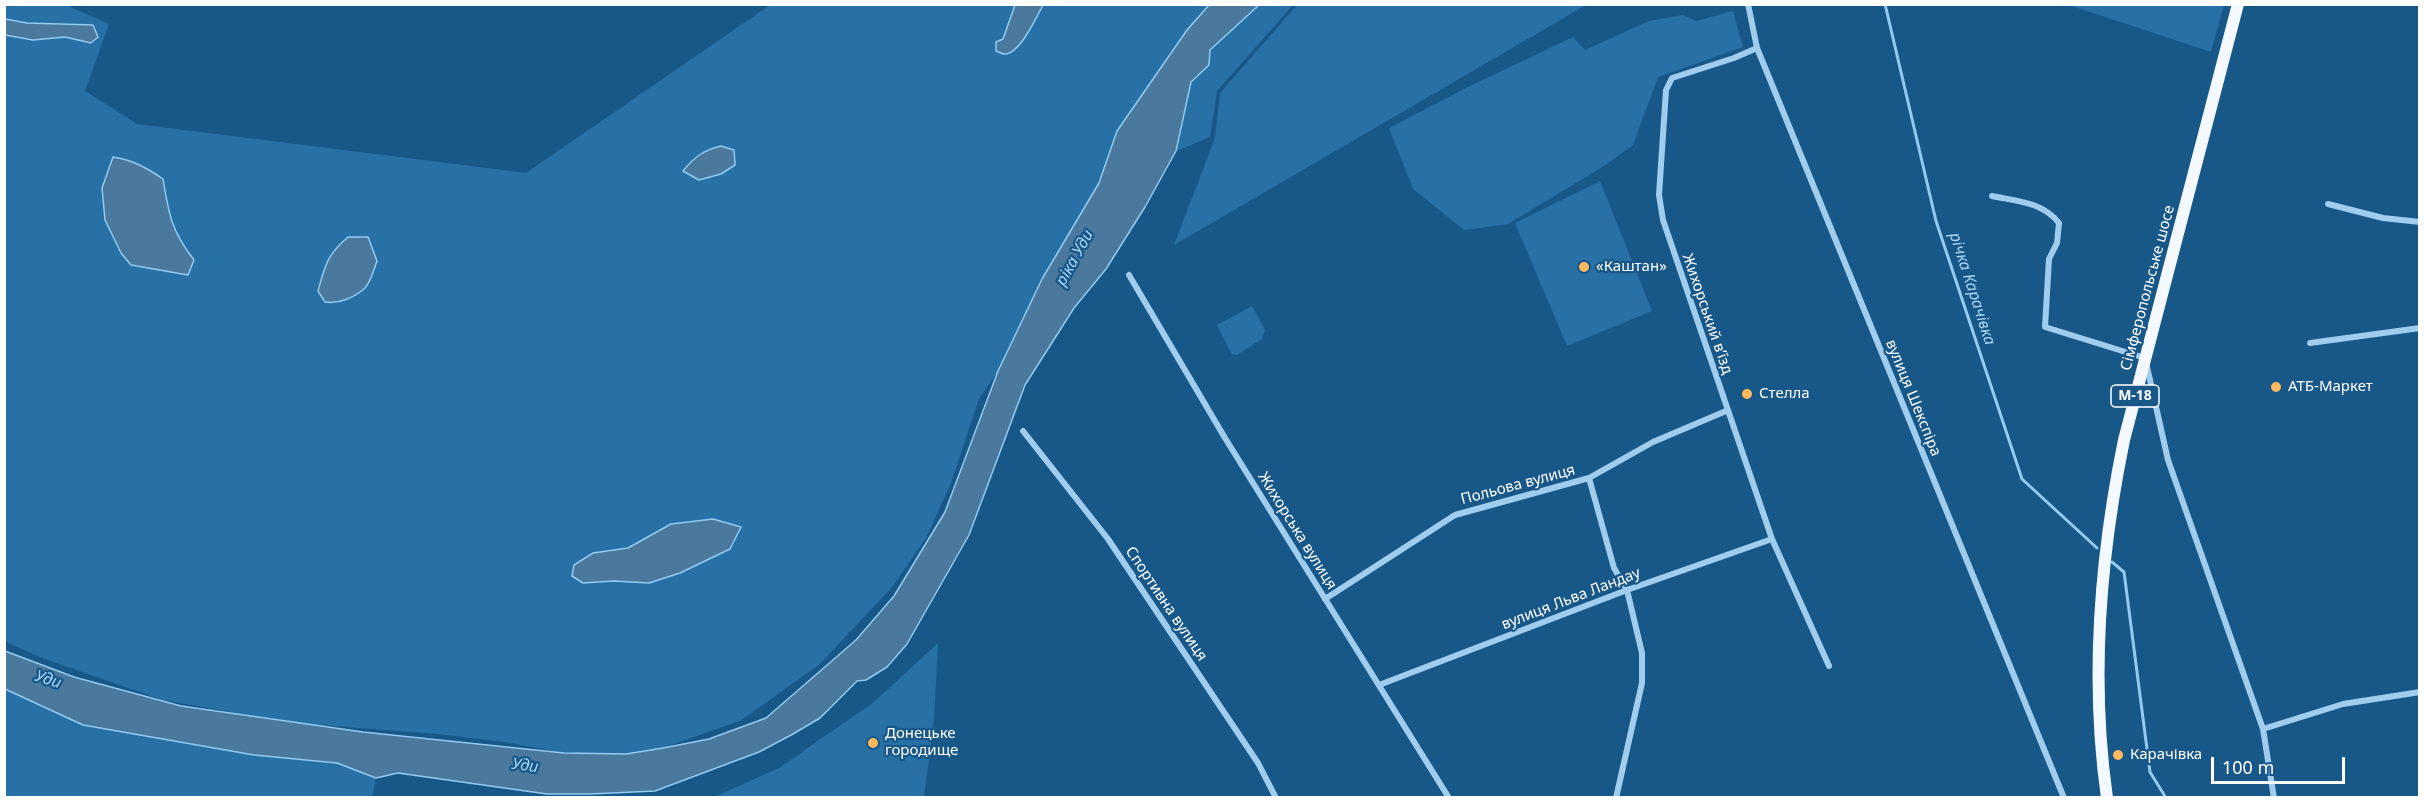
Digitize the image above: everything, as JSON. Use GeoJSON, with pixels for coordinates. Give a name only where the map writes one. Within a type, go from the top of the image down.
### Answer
{"type":"FeatureCollection","features":[{"type":"Feature","properties":{"kind":"highway","name":"Сімферопольське шосе"},"geometry":{"type":"LineString","coordinates":[[2107,798],[2100,713],[2100,610],[2103,565],[2120,460],[2238,4]]}},
{"type":"Feature","properties":{"kind":"street","name":"вулиця Шекспіра"},"geometry":{"type":"LineString","coordinates":[[1748,4],[1758,48],[2064,798]]}},
{"type":"Feature","properties":{"kind":"street","name":"Жихорський в’їзд"},"geometry":{"type":"LineString","coordinates":[[1758,48],[1672,78],[1666,90],[1659,195],[1662,220],[1772,539],[1829,666]]}},
{"type":"Feature","properties":{"kind":"street"},"geometry":{"type":"LineString","coordinates":[[1992,196],[2037,206],[2052,214],[2059,223],[2057,243],[2049,259],[2045,327],[2145,358],[2168,460],[2263,729],[2274,798]]}},
{"type":"Feature","properties":{"kind":"street"},"geometry":{"type":"LineString","coordinates":[[2328,204],[2383,218],[2420,222]]}},
{"type":"Feature","properties":{"kind":"street","name":"Жихорська вулиця"},"geometry":{"type":"LineString","coordinates":[[1129,275],[1225,438],[1449,798]]}},
{"type":"Feature","properties":{"kind":"street"},"geometry":{"type":"LineString","coordinates":[[2310,342],[2420,328]]}},
{"type":"Feature","properties":{"kind":"street","name":"Польова вулиця"},"geometry":{"type":"LineString","coordinates":[[1325,599],[1455,515],[1589,478],[1653,442],[1726,411]]}},
{"type":"Feature","properties":{"kind":"street","name":"Спортивна вулиця"},"geometry":{"type":"LineString","coordinates":[[1023,432],[1108,540],[1258,763],[1276,798]]}},
{"type":"Feature","properties":{"kind":"street"},"geometry":{"type":"LineString","coordinates":[[1589,478],[1614,568],[1627,590],[1642,653],[1642,683],[1616,798]]}},
{"type":"Feature","properties":{"kind":"street","name":"вулиця Льва Ландау"},"geometry":{"type":"LineString","coordinates":[[1379,685],[1627,590],[1772,539]]}},
{"type":"Feature","properties":{"kind":"street"},"geometry":{"type":"LineString","coordinates":[[2263,729],[2343,704],[2420,692]]}},
{"type":"Feature","properties":{"kind":"shaded area"},"geometry":{"type":"Polygon","coordinates":[[[1298,4],[1586,5],[1174,245],[1215,138],[1220,93],[1298,4]]]}},
{"type":"Feature","properties":{"kind":"shaded area"},"geometry":{"type":"Polygon","coordinates":[[[5,5],[66,5],[109,24],[85,91],[137,124],[526,173],[770,5],[1213,5],[998,371],[979,399],[951,483],[926,538],[893,586],[820,664],[742,720],[663,748],[626,754],[564,753],[505,742],[438,734],[293,723],[163,700],[39,657],[5,641],[5,5]]]}},
{"type":"Feature","properties":{"kind":"shaded area"},"geometry":{"type":"Polygon","coordinates":[[[1259,5],[1293,5],[1217,91],[1210,137],[1177,151],[1191,82],[1209,65],[1210,50],[1259,5]]]}},
{"type":"Feature","properties":{"kind":"shaded area"},"geometry":{"type":"Polygon","coordinates":[[[2069,5],[2224,5],[2211,52],[2069,5]]]}},
{"type":"Feature","properties":{"kind":"shaded area"},"geometry":{"type":"Polygon","coordinates":[[[1733,11],[1743,47],[1658,77],[1633,145],[1604,166],[1508,224],[1464,230],[1413,189],[1389,128],[1573,37],[1585,50],[1649,21],[1683,15],[1696,21],[1733,11]]]}},
{"type":"Feature","properties":{"kind":"shaded area","name":"«Каштан»"},"geometry":{"type":"Polygon","coordinates":[[[1600,181],[1652,311],[1567,346],[1515,223],[1600,181]]]}},
{"type":"Feature","properties":{"kind":"shaded area"},"geometry":{"type":"Polygon","coordinates":[[[1252,306],[1265,330],[1262,339],[1237,355],[1232,354],[1217,325],[1252,306]]]}},
{"type":"Feature","properties":{"kind":"shaded area","name":"Донецьке городище"},"geometry":{"type":"Polygon","coordinates":[[[938,643],[934,719],[924,797],[714,797],[779,768],[874,702],[938,643]]]}},
{"type":"Feature","properties":{"kind":"shaded area"},"geometry":{"type":"Polygon","coordinates":[[[4,684],[338,763],[376,778],[372,797],[5,797],[4,684]]]}},
{"type":"Feature","properties":{"kind":"water"},"geometry":{"type":"Polygon","coordinates":[[[1015,5],[1043,5],[1022,41],[1011,52],[1003,54],[996,51],[996,42],[1003,39],[1015,5]]]}},
{"type":"Feature","properties":{"kind":"water"},"geometry":{"type":"Polygon","coordinates":[[[1209,5],[1259,5],[1210,50],[1209,65],[1191,82],[1176,151],[1145,207],[1106,269],[1074,308],[1025,385],[969,535],[907,644],[887,667],[866,680],[857,681],[820,718],[793,734],[759,752],[655,791],[547,794],[398,773],[376,778],[337,763],[254,755],[83,725],[5,689],[5,651],[74,677],[181,706],[363,732],[564,753],[626,754],[663,748],[709,739],[766,718],[856,640],[894,596],[945,512],[998,371],[1042,279],[1099,183],[1117,131],[1187,30],[1209,5]]]}},
{"type":"Feature","properties":{"kind":"water"},"geometry":{"type":"Polygon","coordinates":[[[5,19],[27,23],[93,25],[98,37],[91,43],[65,37],[33,40],[5,35],[5,19]]]}},
{"type":"Feature","properties":{"kind":"water"},"geometry":{"type":"Polygon","coordinates":[[[721,146],[734,150],[735,165],[721,174],[699,180],[683,171],[700,155],[721,146]]]}},
{"type":"Feature","properties":{"kind":"water"},"geometry":{"type":"Polygon","coordinates":[[[113,157],[139,165],[163,179],[172,222],[180,240],[194,260],[188,275],[131,265],[121,253],[105,220],[102,188],[113,157]]]}},
{"type":"Feature","properties":{"kind":"water"},"geometry":{"type":"Polygon","coordinates":[[[348,237],[368,237],[377,261],[371,279],[365,288],[346,300],[325,302],[318,291],[325,267],[335,249],[348,237]]]}},
{"type":"Feature","properties":{"kind":"water"},"geometry":{"type":"Polygon","coordinates":[[[713,519],[741,527],[730,549],[680,573],[649,583],[614,581],[583,583],[572,576],[574,565],[593,553],[628,548],[671,524],[713,519]]]}},
{"type":"Feature","properties":{"kind":"waterway","name":"річка Карачівка"},"geometry":{"type":"LineString","coordinates":[[1885,4],[1936,221],[2022,479],[2097,548]]}},
{"type":"Feature","properties":{"kind":"waterway","name":"річка Карачівка"},"geometry":{"type":"LineString","coordinates":[[2112,562],[2124,572],[2150,772],[2166,798]]}},
{"type":"Feature","properties":{"kind":"place","name":"«Каштан»"},"geometry":{"type":"Point","coordinates":[1584,267]}},
{"type":"Feature","properties":{"kind":"place","name":"АТБ-Маркет"},"geometry":{"type":"Point","coordinates":[2276,387]}},
{"type":"Feature","properties":{"kind":"place","name":"Стелла"},"geometry":{"type":"Point","coordinates":[1747,394]}},
{"type":"Feature","properties":{"kind":"place","name":"Донецьке городище"},"geometry":{"type":"Point","coordinates":[873,743]}},
{"type":"Feature","properties":{"kind":"place","name":"Карачівка"},"geometry":{"type":"Point","coordinates":[2118,755]}},
{"type":"Feature","properties":{"kind":"water label","name":"ріка Уди"},"geometry":{"type":"Point","coordinates":[1075,258]}},
{"type":"Feature","properties":{"kind":"water label","name":"Уди"},"geometry":{"type":"Point","coordinates":[48,680]}},
{"type":"Feature","properties":{"kind":"water label","name":"Уди"},"geometry":{"type":"Point","coordinates":[525,766]}}]}
